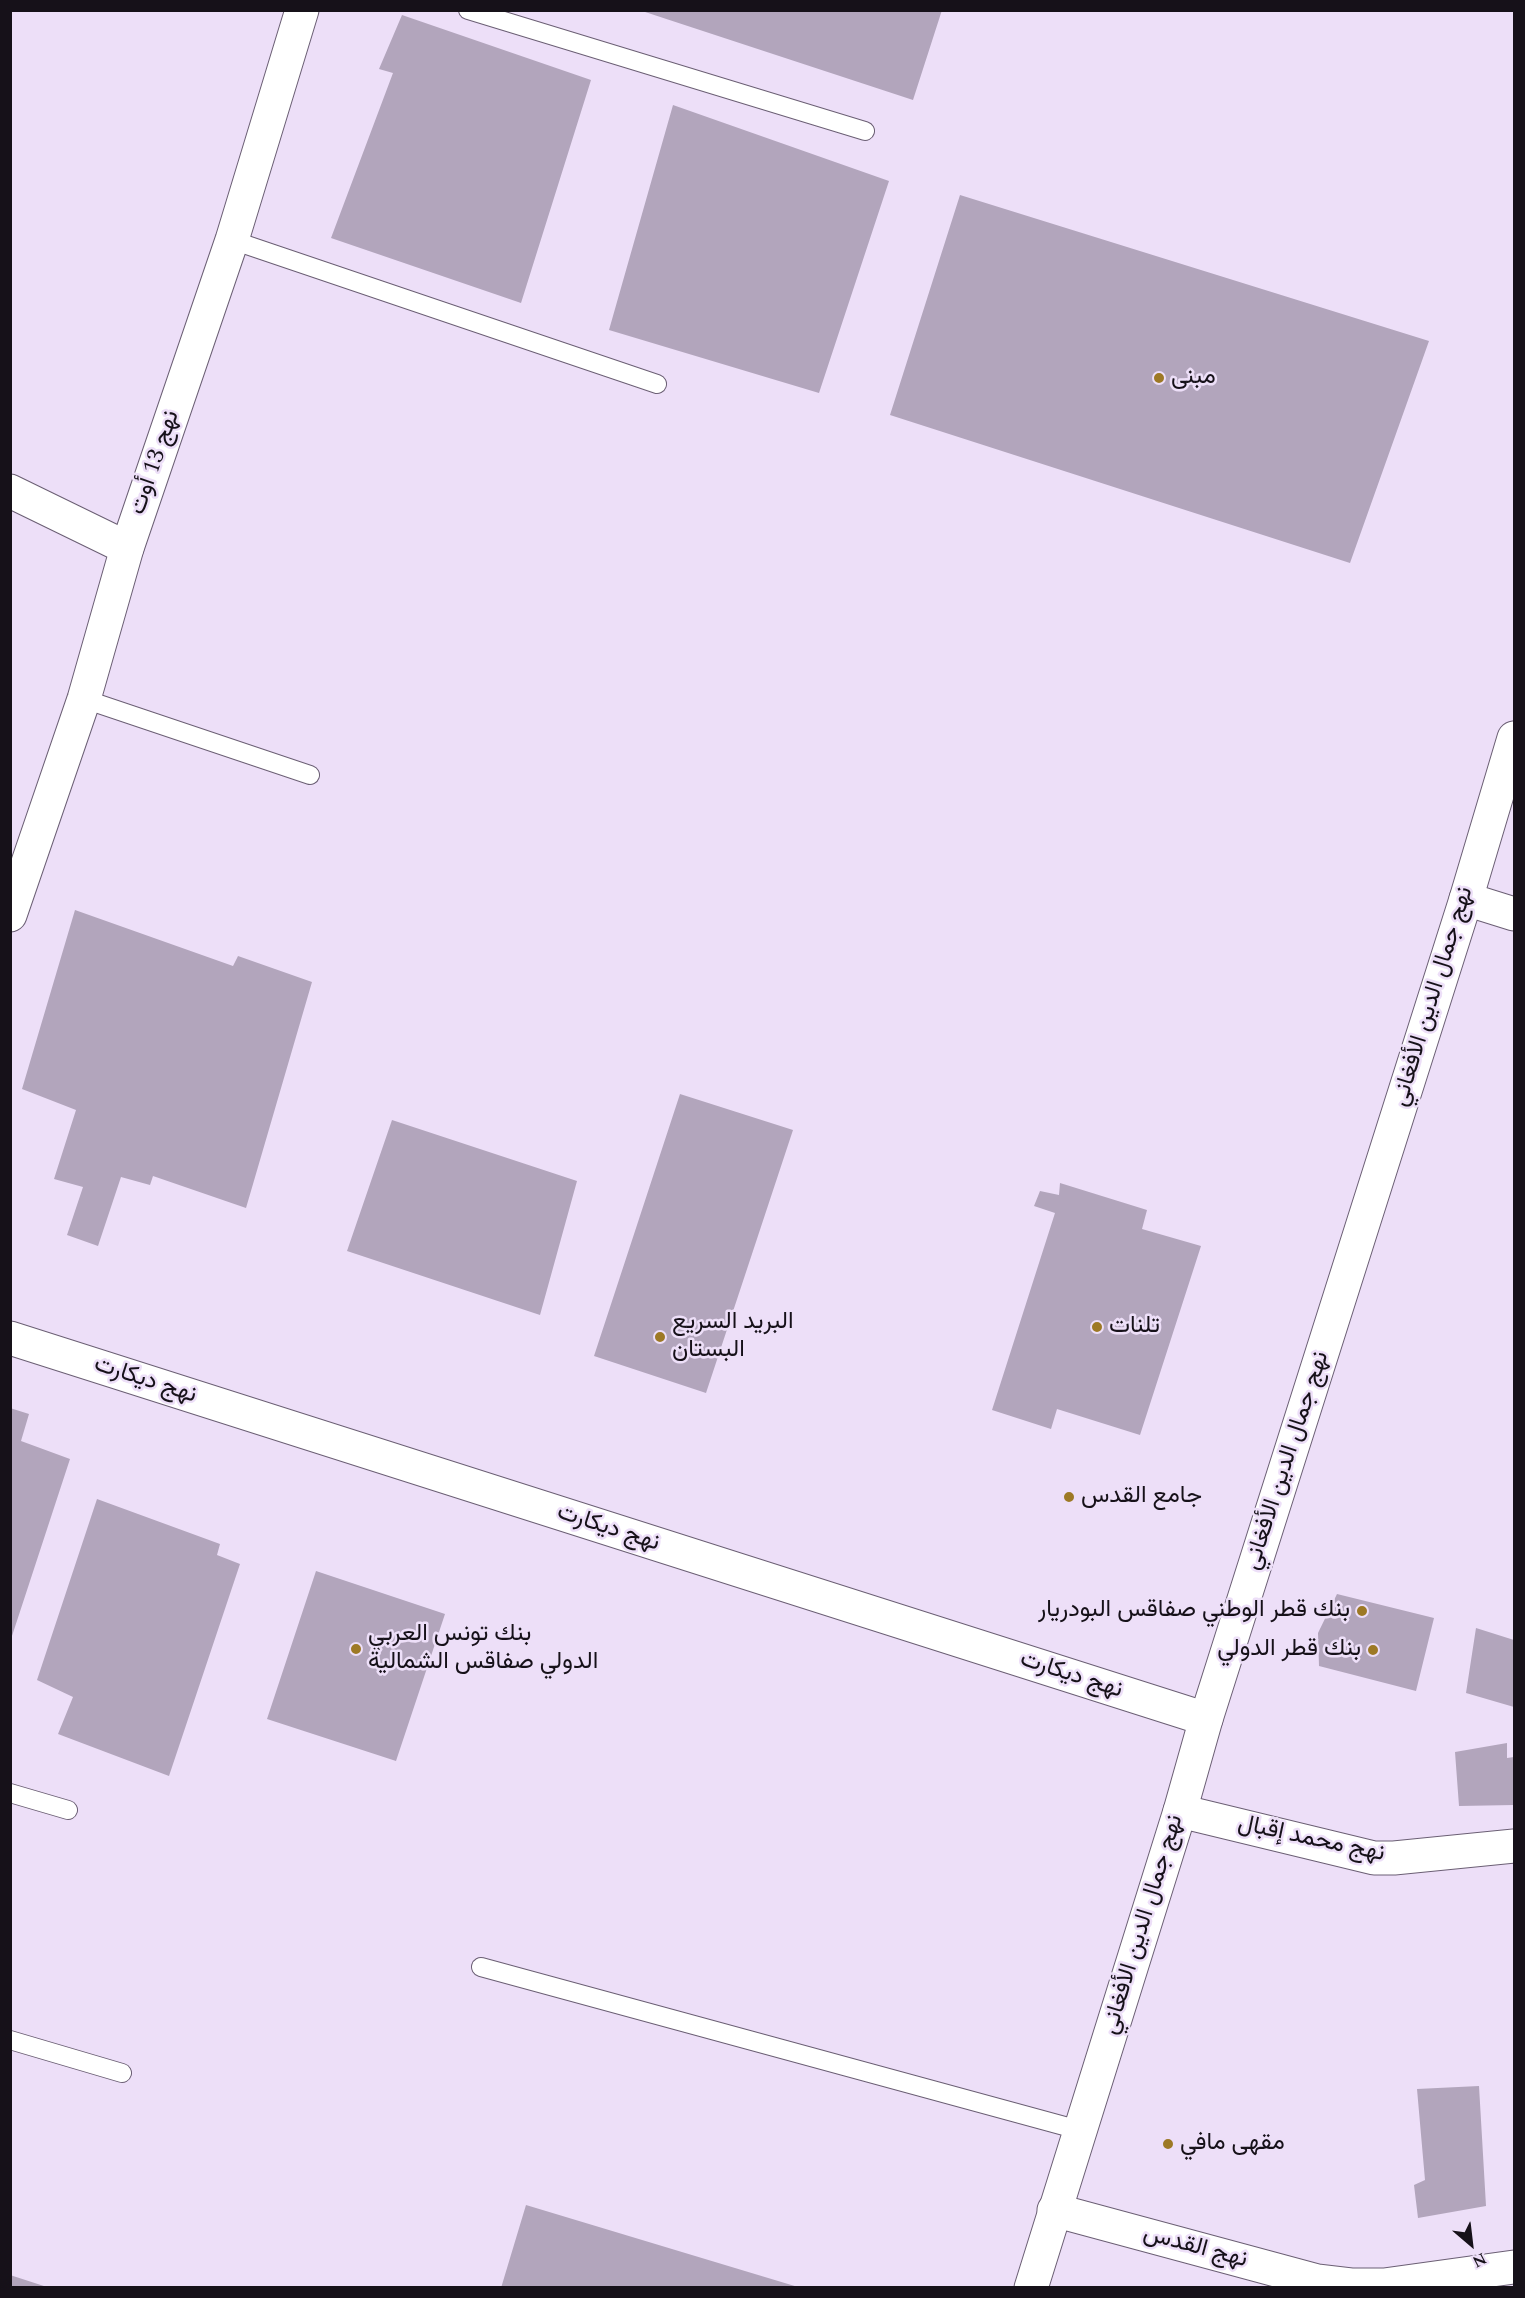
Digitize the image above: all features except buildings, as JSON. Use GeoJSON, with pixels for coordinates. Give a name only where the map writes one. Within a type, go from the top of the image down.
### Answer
{"type":"FeatureCollection","features":[{"type":"Feature","properties":{"kind":"main road","name":"نهج 13 أوت"},"geometry":{"type":"LineString","coordinates":[[10,915],[84,699],[127,548],[232,240],[302,10]]}},
{"type":"Feature","properties":{"kind":"main road"},"geometry":{"type":"LineString","coordinates":[[10,491],[127,548]]}},
{"type":"Feature","properties":{"kind":"main road","name":"نهج جمال الدين الأفغاني"},"geometry":{"type":"LineString","coordinates":[[1030,2288],[1180,1811],[1206,1719],[1466,900],[1515,738]]}},
{"type":"Feature","properties":{"kind":"main road"},"geometry":{"type":"LineString","coordinates":[[1466,900],[1515,914]]}},
{"type":"Feature","properties":{"kind":"main road","name":"نهج ديكارت"},"geometry":{"type":"LineString","coordinates":[[10,1338],[1206,1719]]}},
{"type":"Feature","properties":{"kind":"main road","name":"نهج محمد إقبال"},"geometry":{"type":"LineString","coordinates":[[1180,1811],[1374,1858],[1515,1846]]}},
{"type":"Feature","properties":{"kind":"main road","name":"نهج القدس"},"geometry":{"type":"LineString","coordinates":[[1054,2210],[1317,2281],[1351,2285],[1384,2285],[1515,2268]]}},
{"type":"Feature","properties":{"kind":"lane"},"geometry":{"type":"LineString","coordinates":[[468,10],[865,131]]}},
{"type":"Feature","properties":{"kind":"lane"},"geometry":{"type":"LineString","coordinates":[[232,240],[657,384]]}},
{"type":"Feature","properties":{"kind":"lane"},"geometry":{"type":"LineString","coordinates":[[84,699],[310,775]]}},
{"type":"Feature","properties":{"kind":"lane"},"geometry":{"type":"LineString","coordinates":[[10,1793],[68,1810]]}},
{"type":"Feature","properties":{"kind":"lane"},"geometry":{"type":"LineString","coordinates":[[481,1967],[1079,2130]]}},
{"type":"Feature","properties":{"kind":"lane"},"geometry":{"type":"LineString","coordinates":[[10,2040],[122,2073]]}},
{"type":"Feature","properties":{"kind":"place","name":"مبنى"},"geometry":{"type":"Point","coordinates":[1159,378]}},
{"type":"Feature","properties":{"kind":"place","name":"تلنات"},"geometry":{"type":"Point","coordinates":[1097,1327]}},
{"type":"Feature","properties":{"kind":"place","name":"البريد السريع البستان"},"geometry":{"type":"Point","coordinates":[660,1337]}},
{"type":"Feature","properties":{"kind":"place","name":"جامع القدس"},"geometry":{"type":"Point","coordinates":[1069,1497]}},
{"type":"Feature","properties":{"kind":"place","name":"بنك قطر الوطني صفاقس البودريار"},"geometry":{"type":"Point","coordinates":[1362,1611]}},
{"type":"Feature","properties":{"kind":"place","name":"بنك تونس العربي الدولي صفاقس الشمالية"},"geometry":{"type":"Point","coordinates":[356,1649]}},
{"type":"Feature","properties":{"kind":"place","name":"بنك قطر الدولي"},"geometry":{"type":"Point","coordinates":[1373,1650]}},
{"type":"Feature","properties":{"kind":"place","name":"مقهى مافي"},"geometry":{"type":"Point","coordinates":[1168,2144]}}]}
